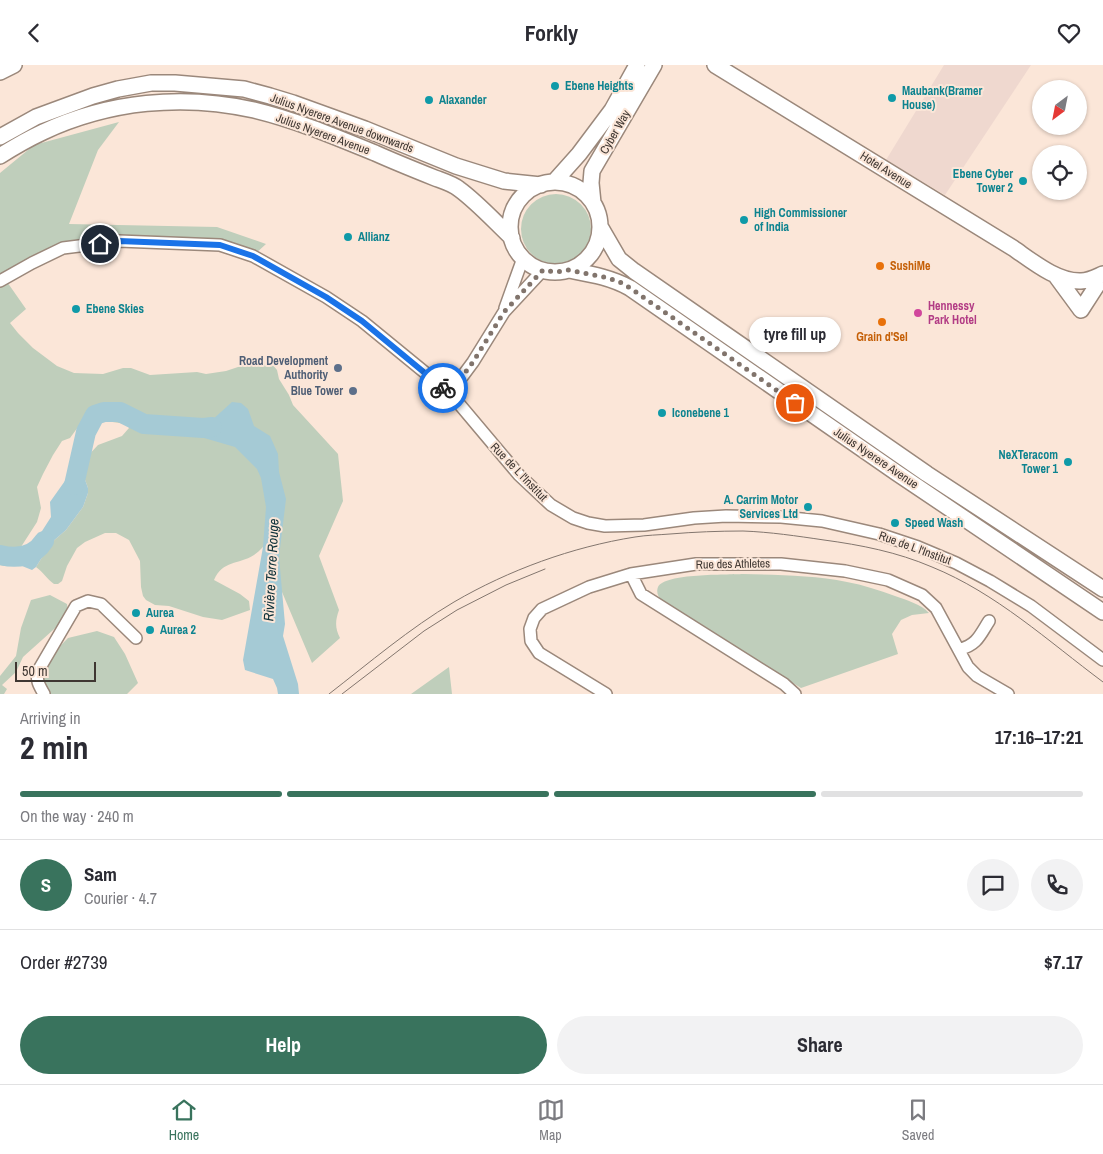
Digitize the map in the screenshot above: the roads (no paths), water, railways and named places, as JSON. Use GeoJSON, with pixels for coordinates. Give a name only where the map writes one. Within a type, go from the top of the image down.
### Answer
{"type":"FeatureCollection","features":[{"type":"Feature","properties":{"kind":"main road"},"geometry":{"type":"LineString","coordinates":[[0,72],[14,65]]}},
{"type":"Feature","properties":{"kind":"main road","name":"Cyber Way"},"geometry":{"type":"LineString","coordinates":[[548,184],[579,154],[612,110],[637,65]]}},
{"type":"Feature","properties":{"kind":"main road","name":"Cyber Way"},"geometry":{"type":"LineString","coordinates":[[593,203],[592,171],[654,65]]}},
{"type":"Feature","properties":{"kind":"main road","name":"Hotel Avenue"},"geometry":{"type":"LineString","coordinates":[[715,65],[1056,276],[1069,281],[1082,282],[1103,275]]}},
{"type":"Feature","properties":{"kind":"main road","name":"Julius Nyerere Avenue downwards"},"geometry":{"type":"LineString","coordinates":[[0,137],[36,117],[93,96],[151,83],[175,83],[244,89],[278,98],[365,129],[456,166],[504,181],[548,184]]}},
{"type":"Feature","properties":{"kind":"main road","name":"Julius Nyerere Avenue"},"geometry":{"type":"LineString","coordinates":[[0,156],[58,125],[102,110],[151,103],[198,102],[221,104],[253,110],[293,121],[344,140],[458,188],[512,238]]}},
{"type":"Feature","properties":{"kind":"main road"},"geometry":{"type":"LineString","coordinates":[[548,184],[569,185],[583,192],[593,203],[599,215],[598,242],[592,254],[581,264],[568,270],[556,272],[543,270],[532,265],[516,249],[512,238],[513,212],[520,200],[529,191],[548,184]]}},
{"type":"Feature","properties":{"kind":"main road","name":"Julius Nyerere Avenue"},"geometry":{"type":"LineString","coordinates":[[600,228],[619,259],[634,271],[927,474],[1103,589]]}},
{"type":"Feature","properties":{"kind":"main road","name":"Julius Nyerere Avenue"},"geometry":{"type":"LineString","coordinates":[[568,270],[618,281],[630,288],[890,468],[1103,612]]}},
{"type":"Feature","properties":{"kind":"main road","name":"Hotel Avenue"},"geometry":{"type":"LineString","coordinates":[[1056,276],[1081,310],[1103,275]]}},
{"type":"Feature","properties":{"kind":"street","name":"Rue de L l'Institut"},"geometry":{"type":"LineString","coordinates":[[0,281],[63,248],[119,241],[220,245],[253,256],[326,297],[362,321],[450,393],[519,475],[551,505],[573,518],[605,526],[644,525],[694,518],[726,516],[773,516],[822,521],[879,534],[918,547],[956,563],[990,581],[1031,606],[1103,660]]}},
{"type":"Feature","properties":{"kind":"street"},"geometry":{"type":"LineString","coordinates":[[504,312],[523,258]]}},
{"type":"Feature","properties":{"kind":"street"},"geometry":{"type":"LineString","coordinates":[[450,393],[473,362],[504,312],[543,270]]}},
{"type":"Feature","properties":{"kind":"street","name":"Rue des Athletes"},"geometry":{"type":"LineString","coordinates":[[606,694],[539,653],[531,641],[530,629],[534,618],[542,609],[589,587],[631,574],[696,564],[781,564],[845,571],[888,580],[922,595],[936,608],[960,649],[968,667],[977,676],[1008,694]]}},
{"type":"Feature","properties":{"kind":"street"},"geometry":{"type":"LineString","coordinates":[[631,574],[641,594],[784,684],[795,694]]}},
{"type":"Feature","properties":{"kind":"street"},"geometry":{"type":"LineString","coordinates":[[44,694],[38,683],[38,671],[76,605],[88,601],[101,604],[136,638]]}},
{"type":"Feature","properties":{"kind":"street"},"geometry":{"type":"LineString","coordinates":[[960,649],[969,647],[989,621]]}},
{"type":"Feature","properties":{"kind":"water"},"geometry":{"type":"Polygon","coordinates":[[[232,402],[241,403],[248,409],[254,426],[270,436],[278,454],[279,472],[286,499],[279,557],[285,624],[283,636],[298,684],[299,694],[278,694],[273,679],[245,670],[243,660],[263,547],[266,507],[261,478],[257,469],[235,447],[187,433],[183,424],[211,421],[232,402]]]}},
{"type":"Feature","properties":{"kind":"water"},"geometry":{"type":"Polygon","coordinates":[[[79,457],[84,460],[83,474],[88,488],[83,507],[66,530],[51,543],[36,567],[32,570],[22,566],[20,561],[24,552],[35,542],[51,517],[50,502],[67,478],[72,463],[79,457]]]}},
{"type":"Feature","properties":{"kind":"waterway","name":"Rivière Terre Rouge"},"geometry":{"type":"LineString","coordinates":[[74,485],[86,432],[95,415],[104,412],[120,412],[144,424],[212,427]]}},
{"type":"Feature","properties":{"kind":"waterway","name":"Rivière Terre Rouge"},"geometry":{"type":"LineString","coordinates":[[0,555],[25,556],[35,551],[44,541]]}},
{"type":"Feature","properties":{"kind":"tram line"},"geometry":{"type":"LineString","coordinates":[[329,694],[390,646],[438,612],[475,590],[519,570],[542,561],[611,541],[648,535],[725,531],[773,533],[838,542],[906,557],[932,567],[978,590],[1000,604],[1103,682]]}},
{"type":"Feature","properties":{"kind":"tram line"},"geometry":{"type":"LineString","coordinates":[[342,694],[424,631],[457,610],[506,585],[545,569]]}},
{"type":"Feature","properties":{"kind":"place","name":"Ebene Heights"},"geometry":{"type":"Point","coordinates":[555,86]}},
{"type":"Feature","properties":{"kind":"place","name":"Maubank(Bramer House)"},"geometry":{"type":"Point","coordinates":[892,98]}},
{"type":"Feature","properties":{"kind":"place","name":"Alaxander"},"geometry":{"type":"Point","coordinates":[429,100]}},
{"type":"Feature","properties":{"kind":"place","name":"Ebene Cyber Tower 2"},"geometry":{"type":"Point","coordinates":[1023,181]}},
{"type":"Feature","properties":{"kind":"place","name":"High Commissioner of India"},"geometry":{"type":"Point","coordinates":[744,220]}},
{"type":"Feature","properties":{"kind":"place","name":"Allianz"},"geometry":{"type":"Point","coordinates":[348,237]}},
{"type":"Feature","properties":{"kind":"place","name":"SushiMe"},"geometry":{"type":"Point","coordinates":[880,266]}},
{"type":"Feature","properties":{"kind":"place","name":"Ebene Skies"},"geometry":{"type":"Point","coordinates":[76,309]}},
{"type":"Feature","properties":{"kind":"place","name":"Hennessy Park Hotel"},"geometry":{"type":"Point","coordinates":[918,313]}},
{"type":"Feature","properties":{"kind":"place","name":"Grain d'Sel"},"geometry":{"type":"Point","coordinates":[882,322]}},
{"type":"Feature","properties":{"kind":"place","name":"Road Development Authority"},"geometry":{"type":"Point","coordinates":[338,368]}},
{"type":"Feature","properties":{"kind":"place","name":"Blue Tower"},"geometry":{"type":"Point","coordinates":[353,391]}},
{"type":"Feature","properties":{"kind":"place","name":"tyre fill up"},"geometry":{"type":"Point","coordinates":[795,403]}},
{"type":"Feature","properties":{"kind":"place","name":"Iconebene 1"},"geometry":{"type":"Point","coordinates":[662,413]}},
{"type":"Feature","properties":{"kind":"place","name":"NeXTeracom Tower 1"},"geometry":{"type":"Point","coordinates":[1068,462]}},
{"type":"Feature","properties":{"kind":"place","name":"A. Carrim Motor Services Ltd"},"geometry":{"type":"Point","coordinates":[808,507]}},
{"type":"Feature","properties":{"kind":"place","name":"Speed Wash"},"geometry":{"type":"Point","coordinates":[895,523]}},
{"type":"Feature","properties":{"kind":"place","name":"Aurea"},"geometry":{"type":"Point","coordinates":[136,613]}},
{"type":"Feature","properties":{"kind":"place","name":"Aurea 2"},"geometry":{"type":"Point","coordinates":[150,630]}}]}
